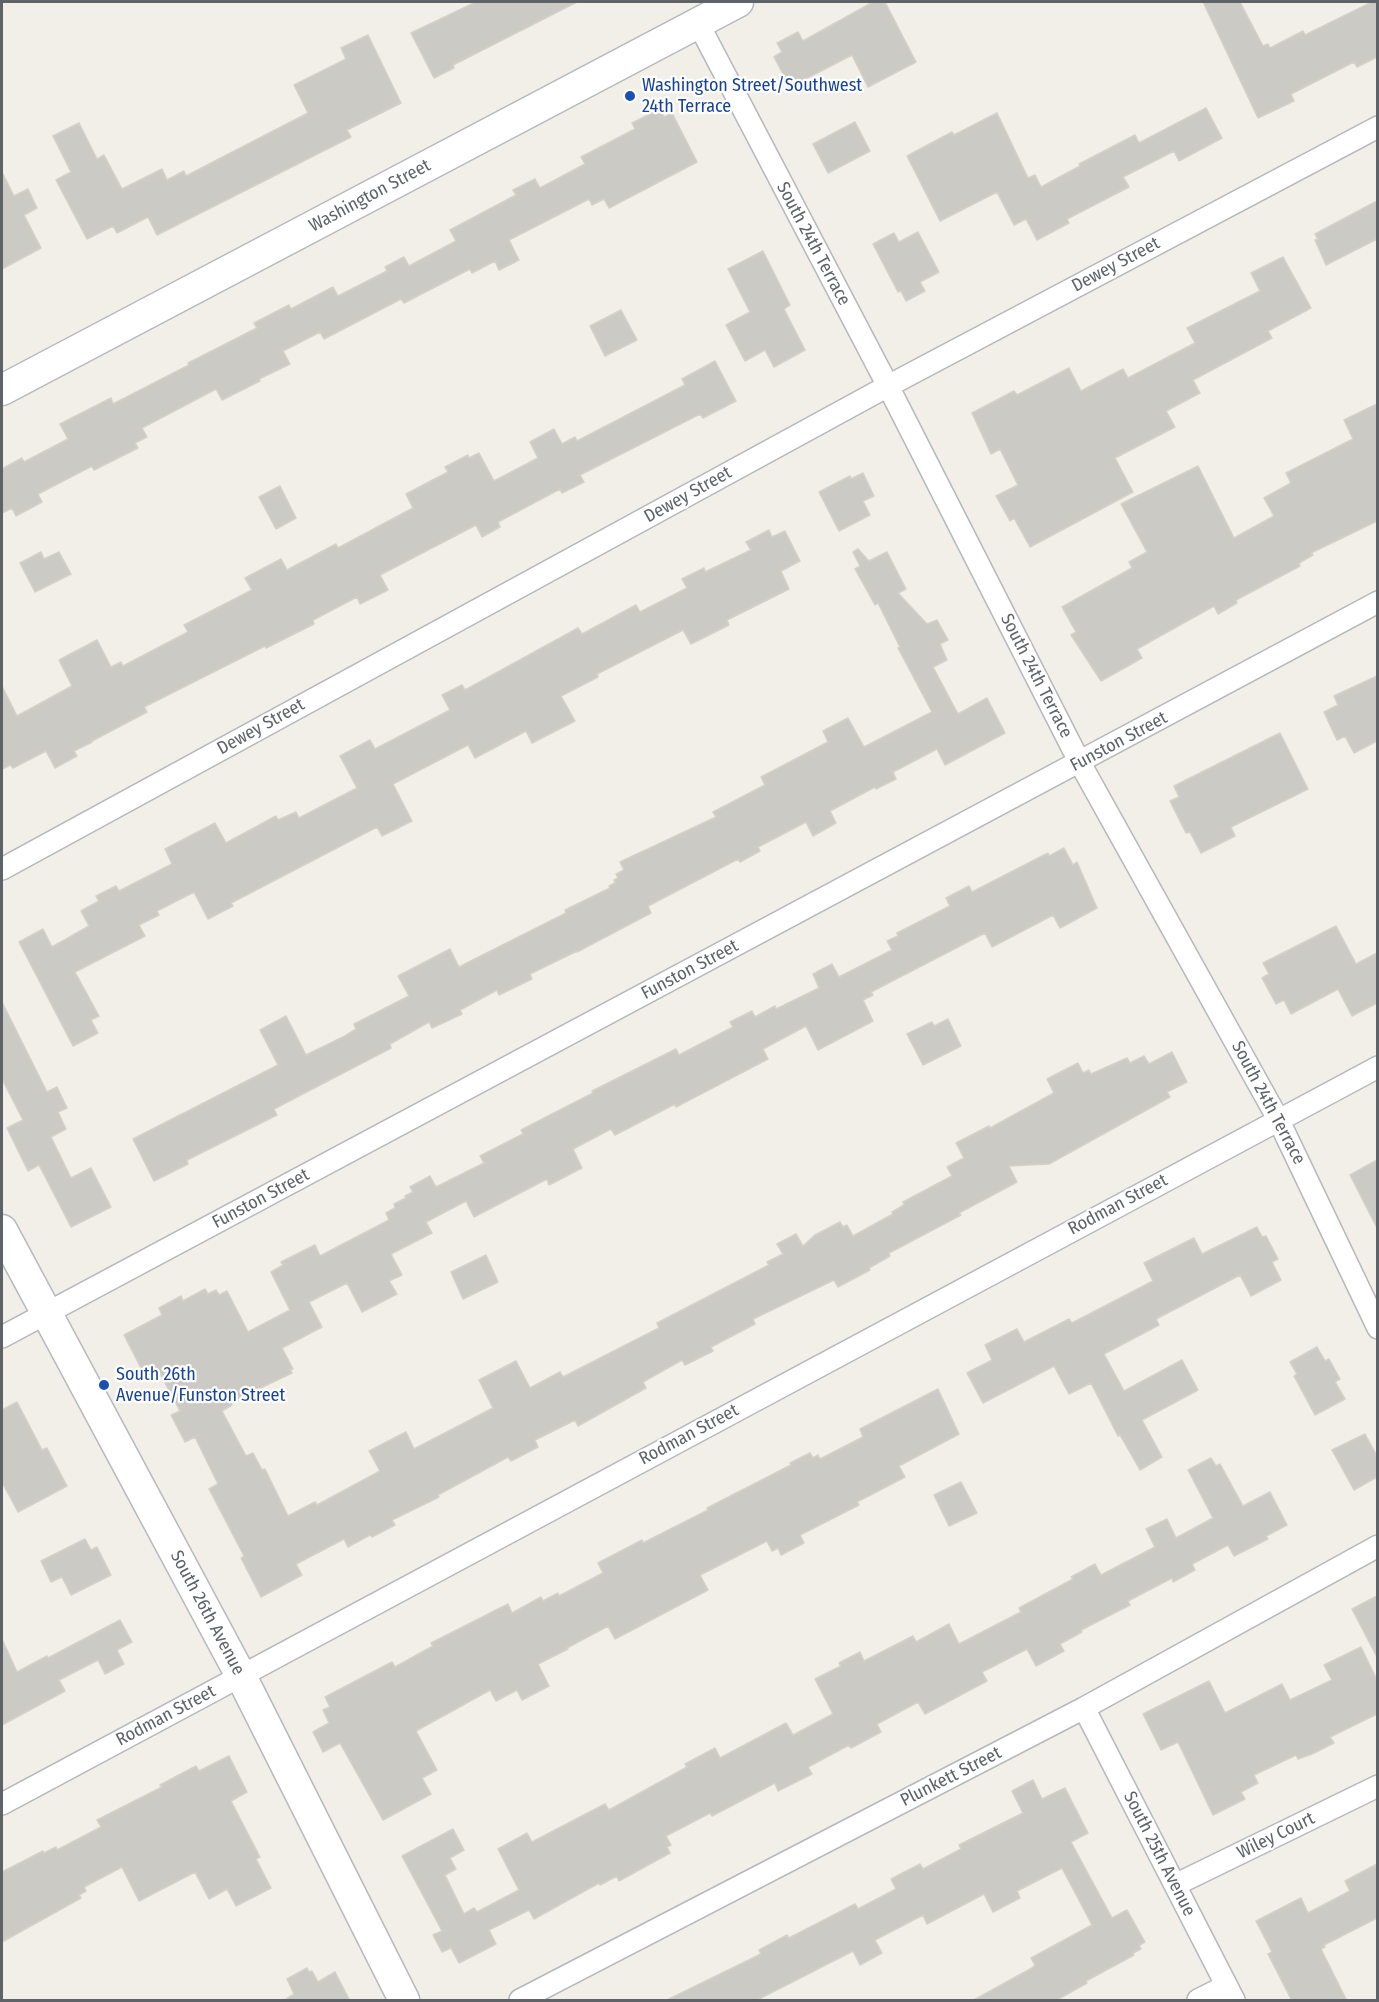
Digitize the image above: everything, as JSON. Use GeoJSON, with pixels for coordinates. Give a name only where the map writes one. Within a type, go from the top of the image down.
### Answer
{"type":"FeatureCollection","features":[{"type":"Feature","properties":{"kind":"street","name":"Washington Street"},"geometry":{"type":"LineString","coordinates":[[2,390],[738,2]]}},
{"type":"Feature","properties":{"kind":"street","name":"South 24th Terrace"},"geometry":{"type":"LineString","coordinates":[[698,23],[888,386],[1080,763],[1278,1119],[1377,1328]]}},
{"type":"Feature","properties":{"kind":"street","name":"Dewey Street"},"geometry":{"type":"LineString","coordinates":[[2,869],[888,386],[1377,127]]}},
{"type":"Feature","properties":{"kind":"street","name":"Funston Street"},"geometry":{"type":"LineString","coordinates":[[2,1337],[1377,603]]}},
{"type":"Feature","properties":{"kind":"street","name":"Rodman Street"},"geometry":{"type":"LineString","coordinates":[[2,1804],[1377,1066]]}},
{"type":"Feature","properties":{"kind":"street","name":"South 26th Avenue"},"geometry":{"type":"LineString","coordinates":[[2,1230],[241,1676],[404,2001]]}},
{"type":"Feature","properties":{"kind":"street","name":"Plunkett Street"},"geometry":{"type":"LineString","coordinates":[[520,2001],[1084,1708],[1377,1546]]}},
{"type":"Feature","properties":{"kind":"street","name":"South 25th Avenue"},"geometry":{"type":"LineString","coordinates":[[1084,1708],[1230,1993]]}},
{"type":"Feature","properties":{"kind":"street","name":"Wiley Court"},"geometry":{"type":"LineString","coordinates":[[1175,1885],[1377,1786]]}},
{"type":"Feature","properties":{"kind":"street"},"geometry":{"type":"LineString","coordinates":[[1198,2001],[1230,1993]]}},
{"type":"Feature","properties":{"kind":"building"},"geometry":{"type":"Polygon","coordinates":[[[476,2],[577,2],[453,65],[454,68],[434,78],[411,33],[476,2]]]}},
{"type":"Feature","properties":{"kind":"building"},"geometry":{"type":"Polygon","coordinates":[[[873,2],[885,2],[916,62],[868,87],[852,55],[790,87],[774,57],[782,52],[777,43],[798,32],[803,41],[873,2]]]}},
{"type":"Feature","properties":{"kind":"building"},"geometry":{"type":"Polygon","coordinates":[[[1203,2],[1240,2],[1263,46],[1268,44],[1270,48],[1303,31],[1305,35],[1372,2],[1377,2],[1377,57],[1357,67],[1354,62],[1291,94],[1294,101],[1258,118],[1203,2]]]}},
{"type":"Feature","properties":{"kind":"building"},"geometry":{"type":"Polygon","coordinates":[[[368,35],[401,103],[347,130],[351,137],[157,235],[148,217],[117,233],[113,226],[87,239],[56,180],[71,172],[53,136],[79,123],[97,159],[104,155],[122,189],[162,169],[167,180],[184,171],[186,176],[308,113],[294,85],[346,59],[341,48],[368,35]]]}},
{"type":"Feature","properties":{"kind":"building"},"geometry":{"type":"Polygon","coordinates":[[[1206,108],[1222,138],[1179,161],[1174,151],[1123,177],[1129,187],[1067,219],[1069,223],[1037,240],[1026,219],[1014,225],[997,192],[940,221],[907,156],[952,132],[954,135],[997,113],[1028,178],[1035,175],[1041,187],[1135,135],[1139,143],[1206,108]]]}},
{"type":"Feature","properties":{"kind":"building"},"geometry":{"type":"Polygon","coordinates":[[[660,109],[664,117],[672,113],[697,162],[609,208],[604,199],[592,205],[589,199],[509,240],[519,260],[499,270],[495,261],[472,273],[470,269],[404,303],[401,299],[324,339],[320,332],[283,351],[290,364],[222,400],[216,389],[142,428],[147,437],[135,443],[138,448],[94,470],[92,466],[38,494],[42,502],[16,516],[12,508],[2,513],[2,469],[22,458],[24,462],[68,439],[60,424],[111,398],[113,404],[189,365],[188,363],[257,328],[254,323],[289,305],[291,309],[333,287],[338,296],[387,271],[385,267],[404,257],[409,266],[456,241],[450,230],[516,195],[513,190],[535,179],[540,188],[585,164],[581,157],[635,129],[632,123],[660,109]]]}},
{"type":"Feature","properties":{"kind":"building"},"geometry":{"type":"Polygon","coordinates":[[[855,122],[870,151],[828,173],[813,144],[855,122]]]}},
{"type":"Feature","properties":{"kind":"building"},"geometry":{"type":"Polygon","coordinates":[[[2,172],[14,196],[28,189],[37,208],[24,215],[41,248],[2,269],[2,172]]]}},
{"type":"Feature","properties":{"kind":"building"},"geometry":{"type":"Polygon","coordinates":[[[1377,201],[1377,239],[1326,265],[1315,240],[1318,239],[1315,234],[1377,201]]]}},
{"type":"Feature","properties":{"kind":"building"},"geometry":{"type":"Polygon","coordinates":[[[918,232],[939,272],[920,282],[925,291],[906,301],[901,291],[898,292],[873,244],[894,233],[899,242],[918,232]]]}},
{"type":"Feature","properties":{"kind":"building"},"geometry":{"type":"Polygon","coordinates":[[[763,251],[790,305],[784,309],[805,350],[774,367],[765,350],[745,361],[726,325],[750,312],[728,269],[763,251]]]}},
{"type":"Feature","properties":{"kind":"building"},"geometry":{"type":"Polygon","coordinates":[[[1283,257],[1311,308],[1268,331],[1272,338],[1193,380],[1200,393],[1166,411],[1175,427],[1115,458],[1133,492],[1030,547],[1014,518],[1010,521],[996,496],[1018,485],[1000,449],[991,454],[972,413],[1014,391],[1017,395],[1069,368],[1081,391],[1123,369],[1128,378],[1195,343],[1187,328],[1260,291],[1251,273],[1283,257]]]}},
{"type":"Feature","properties":{"kind":"building"},"geometry":{"type":"Polygon","coordinates":[[[621,310],[637,340],[605,356],[590,326],[621,310]]]}},
{"type":"Feature","properties":{"kind":"building"},"geometry":{"type":"Polygon","coordinates":[[[715,361],[736,401],[703,418],[700,414],[580,475],[584,482],[562,493],[560,489],[498,522],[500,527],[482,537],[476,525],[380,575],[388,590],[360,604],[357,597],[313,620],[314,624],[144,707],[147,712],[74,751],[77,756],[55,768],[46,751],[13,768],[10,765],[2,769],[2,686],[17,716],[72,686],[59,660],[97,640],[111,667],[121,662],[123,666],[188,632],[184,625],[252,590],[245,578],[281,559],[287,570],[336,544],[338,548],[413,508],[406,494],[448,472],[445,467],[468,455],[469,458],[479,453],[494,481],[538,458],[530,442],[554,429],[562,444],[575,437],[577,441],[685,385],[682,379],[715,361]]]}},
{"type":"Feature","properties":{"kind":"building"},"geometry":{"type":"Polygon","coordinates":[[[1377,404],[1377,521],[1311,553],[1313,555],[1299,563],[1300,566],[1236,600],[1237,603],[1218,614],[1214,606],[1137,649],[1142,658],[1101,681],[1071,635],[1076,632],[1062,607],[1132,568],[1129,562],[1147,552],[1121,504],[1198,466],[1234,538],[1274,516],[1264,498],[1291,483],[1286,473],[1353,439],[1344,420],[1377,404]]]}},
{"type":"Feature","properties":{"kind":"building"},"geometry":{"type":"Polygon","coordinates":[[[863,473],[874,496],[863,501],[870,515],[839,531],[819,492],[850,476],[851,479],[863,473]]]}},
{"type":"Feature","properties":{"kind":"building"},"geometry":{"type":"Polygon","coordinates":[[[280,486],[296,518],[276,529],[259,497],[280,486]]]}},
{"type":"Feature","properties":{"kind":"building"},"geometry":{"type":"Polygon","coordinates":[[[769,530],[772,537],[785,531],[800,561],[781,571],[789,589],[727,620],[729,625],[691,644],[683,630],[597,674],[598,677],[561,696],[575,721],[532,743],[526,731],[475,758],[468,745],[393,784],[412,821],[382,836],[377,827],[231,903],[233,906],[208,919],[194,892],[157,911],[159,915],[139,925],[145,936],[75,972],[99,1016],[91,1020],[98,1033],[73,1046],[19,942],[43,929],[52,947],[89,926],[81,911],[99,901],[96,896],[116,886],[119,891],[172,864],[165,849],[215,823],[226,843],[276,816],[278,820],[296,812],[299,818],[357,788],[340,756],[370,740],[375,749],[450,710],[442,695],[462,685],[465,690],[578,628],[582,634],[636,605],[640,612],[687,588],[682,579],[704,568],[705,572],[751,550],[746,542],[769,530]]]}},
{"type":"Feature","properties":{"kind":"building"},"geometry":{"type":"Polygon","coordinates":[[[858,549],[869,561],[887,552],[906,589],[898,593],[927,624],[937,620],[948,640],[940,644],[947,660],[933,667],[958,714],[987,698],[1005,733],[945,765],[937,749],[893,772],[896,779],[876,789],[875,787],[830,811],[836,823],[813,836],[806,822],[758,847],[760,851],[740,862],[738,859],[648,906],[651,913],[530,974],[532,979],[499,995],[497,990],[460,1010],[462,1014],[432,1028],[429,1022],[390,1044],[391,1048],[274,1109],[277,1115],[187,1160],[188,1164],[154,1181],[133,1139],[278,1065],[260,1030],[286,1016],[306,1055],[356,1029],[354,1024],[409,996],[398,976],[450,949],[459,967],[610,888],[609,886],[618,878],[616,874],[624,870],[620,862],[716,817],[713,812],[765,785],[761,777],[828,742],[823,731],[848,718],[864,747],[932,712],[898,648],[900,647],[878,603],[875,605],[855,569],[860,566],[853,552],[858,549]]]}},
{"type":"Feature","properties":{"kind":"building"},"geometry":{"type":"Polygon","coordinates":[[[41,552],[44,559],[59,552],[71,574],[35,592],[20,563],[41,552]]]}},
{"type":"Feature","properties":{"kind":"building"},"geometry":{"type":"Polygon","coordinates":[[[1377,676],[1377,741],[1354,753],[1345,736],[1337,740],[1324,712],[1338,705],[1334,696],[1377,676]]]}},
{"type":"Feature","properties":{"kind":"building"},"geometry":{"type":"Polygon","coordinates":[[[1280,733],[1308,789],[1231,827],[1235,836],[1201,853],[1190,832],[1186,833],[1170,801],[1179,797],[1174,786],[1280,733]]]}},
{"type":"Feature","properties":{"kind":"building"},"geometry":{"type":"Polygon","coordinates":[[[1064,848],[1073,865],[1077,862],[1097,908],[1060,928],[1053,915],[992,947],[985,933],[871,992],[873,995],[863,1000],[873,1021],[818,1050],[806,1026],[763,1049],[768,1059],[676,1107],[675,1104],[615,1135],[611,1129],[573,1149],[582,1168],[549,1185],[547,1179],[474,1217],[466,1201],[426,1222],[432,1233],[391,1254],[402,1275],[389,1281],[397,1294],[362,1312],[347,1283],[309,1302],[322,1327],[282,1348],[293,1369],[290,1370],[292,1373],[231,1402],[232,1405],[222,1411],[246,1456],[253,1453],[262,1470],[265,1469],[288,1516],[315,1502],[317,1505],[380,1471],[369,1451],[406,1432],[414,1449],[493,1408],[479,1380],[516,1361],[530,1388],[560,1372],[563,1377],[659,1328],[657,1323],[769,1265],[767,1262],[783,1254],[777,1244],[796,1234],[803,1246],[815,1235],[840,1222],[843,1227],[847,1225],[853,1236],[893,1214],[892,1212],[904,1205],[903,1202],[952,1176],[947,1167],[964,1158],[956,1143],[989,1126],[990,1128],[1054,1093],[1047,1079],[1078,1063],[1083,1073],[1089,1070],[1091,1074],[1127,1058],[1130,1063],[1144,1056],[1149,1064],[1172,1052],[1187,1082],[1167,1092],[1170,1097],[1049,1164],[1009,1166],[1017,1182],[889,1253],[890,1256],[869,1268],[870,1270],[838,1287],[834,1280],[753,1319],[755,1324],[711,1347],[713,1351],[685,1365],[682,1360],[643,1382],[646,1388],[578,1426],[575,1420],[535,1440],[538,1447],[511,1461],[508,1457],[438,1495],[439,1497],[392,1520],[395,1525],[372,1537],[370,1535],[348,1547],[344,1539],[296,1564],[302,1575],[261,1597],[241,1558],[244,1556],[209,1489],[218,1484],[195,1437],[185,1442],[171,1415],[180,1411],[157,1368],[144,1374],[124,1335],[162,1315],[159,1308],[181,1296],[183,1301],[205,1289],[208,1294],[216,1290],[219,1295],[227,1291],[248,1332],[290,1310],[271,1272],[283,1265],[281,1262],[315,1245],[320,1256],[389,1220],[386,1213],[395,1208],[394,1204],[413,1192],[410,1187],[430,1176],[436,1187],[484,1163],[480,1156],[523,1134],[521,1130],[593,1093],[592,1091],[676,1049],[679,1055],[733,1027],[730,1022],[752,1011],[755,1017],[819,988],[813,974],[832,964],[839,977],[892,950],[887,941],[898,936],[897,933],[950,906],[946,898],[969,886],[972,892],[1048,853],[1049,856],[1064,848]]]}},
{"type":"Feature","properties":{"kind":"building"},"geometry":{"type":"Polygon","coordinates":[[[1336,926],[1356,964],[1377,953],[1377,1003],[1352,1016],[1338,989],[1291,1014],[1284,1000],[1276,1004],[1262,978],[1269,974],[1263,963],[1336,926]]]}},
{"type":"Feature","properties":{"kind":"building"},"geometry":{"type":"Polygon","coordinates":[[[2,1002],[47,1092],[57,1087],[67,1108],[58,1112],[66,1129],[51,1137],[71,1178],[91,1168],[111,1207],[71,1227],[39,1165],[28,1171],[7,1128],[23,1120],[2,1079],[2,1002]]]}},
{"type":"Feature","properties":{"kind":"building"},"geometry":{"type":"Polygon","coordinates":[[[948,1019],[961,1046],[923,1065],[907,1034],[932,1022],[934,1026],[948,1019]]]}},
{"type":"Feature","properties":{"kind":"building"},"geometry":{"type":"Polygon","coordinates":[[[1377,1160],[1377,1228],[1350,1175],[1377,1160]]]}},
{"type":"Feature","properties":{"kind":"building"},"geometry":{"type":"Polygon","coordinates":[[[1257,1227],[1262,1237],[1266,1236],[1278,1259],[1272,1262],[1281,1280],[1251,1296],[1240,1275],[1156,1319],[1159,1325],[1104,1354],[1124,1391],[1182,1360],[1198,1390],[1142,1420],[1162,1457],[1140,1470],[1120,1435],[1118,1436],[1091,1383],[1069,1394],[1054,1366],[983,1403],[967,1373],[992,1360],[985,1345],[1017,1329],[1024,1342],[1069,1319],[1072,1323],[1153,1281],[1144,1263],[1194,1238],[1202,1254],[1257,1227]]]}},
{"type":"Feature","properties":{"kind":"building"},"geometry":{"type":"Polygon","coordinates":[[[486,1255],[498,1282],[463,1299],[451,1272],[486,1255]]]}},
{"type":"Feature","properties":{"kind":"building"},"geometry":{"type":"Polygon","coordinates":[[[1317,1347],[1325,1361],[1329,1359],[1340,1379],[1335,1382],[1345,1399],[1315,1415],[1294,1376],[1297,1374],[1290,1362],[1317,1347]]]}},
{"type":"Feature","properties":{"kind":"building"},"geometry":{"type":"Polygon","coordinates":[[[938,1389],[959,1434],[899,1466],[905,1477],[857,1502],[859,1505],[800,1535],[804,1543],[781,1555],[778,1548],[772,1551],[767,1541],[700,1575],[708,1590],[615,1639],[608,1626],[538,1664],[549,1686],[522,1700],[517,1690],[496,1701],[490,1690],[416,1731],[437,1770],[422,1778],[431,1794],[383,1820],[340,1743],[323,1752],[313,1732],[329,1723],[323,1710],[330,1707],[325,1697],[392,1662],[395,1667],[433,1646],[431,1643],[508,1604],[512,1613],[541,1597],[543,1601],[558,1593],[559,1596],[603,1573],[598,1563],[708,1510],[707,1508],[810,1453],[813,1458],[818,1455],[820,1459],[863,1437],[860,1429],[938,1389]]]}},
{"type":"Feature","properties":{"kind":"building"},"geometry":{"type":"Polygon","coordinates":[[[17,1402],[42,1450],[47,1448],[67,1486],[18,1512],[2,1482],[2,1410],[17,1402]]]}},
{"type":"Feature","properties":{"kind":"building"},"geometry":{"type":"Polygon","coordinates":[[[1365,1434],[1377,1456],[1377,1477],[1354,1490],[1332,1450],[1365,1434]]]}},
{"type":"Feature","properties":{"kind":"building"},"geometry":{"type":"Polygon","coordinates":[[[1211,1458],[1216,1466],[1220,1464],[1243,1506],[1270,1492],[1287,1525],[1266,1536],[1268,1539],[1234,1556],[1228,1545],[1192,1564],[1195,1570],[1173,1582],[1172,1578],[1128,1601],[1130,1605],[1081,1630],[1082,1632],[1060,1644],[1064,1651],[1036,1666],[1027,1649],[982,1672],[987,1681],[925,1714],[918,1702],[877,1724],[881,1732],[851,1748],[849,1745],[808,1767],[812,1774],[778,1791],[775,1783],[712,1816],[710,1813],[666,1836],[671,1845],[667,1847],[670,1853],[619,1881],[617,1876],[600,1885],[599,1883],[534,1919],[529,1910],[489,1930],[496,1944],[459,1963],[451,1948],[442,1952],[433,1935],[442,1931],[402,1856],[453,1829],[464,1850],[450,1858],[456,1869],[445,1875],[464,1914],[474,1908],[477,1912],[519,1890],[498,1849],[527,1833],[532,1842],[605,1804],[609,1810],[687,1767],[685,1764],[715,1748],[720,1758],[786,1723],[793,1735],[833,1714],[815,1679],[841,1666],[839,1663],[860,1652],[864,1661],[913,1636],[916,1642],[949,1624],[959,1644],[1021,1612],[1019,1608],[1073,1579],[1071,1577],[1095,1564],[1101,1575],[1155,1547],[1146,1529],[1167,1519],[1176,1538],[1213,1518],[1188,1470],[1211,1458]]]}},
{"type":"Feature","properties":{"kind":"building"},"geometry":{"type":"Polygon","coordinates":[[[961,1482],[977,1513],[949,1526],[934,1495],[961,1482]]]}},
{"type":"Feature","properties":{"kind":"building"},"geometry":{"type":"Polygon","coordinates":[[[85,1539],[91,1550],[97,1547],[111,1575],[71,1595],[62,1577],[51,1582],[41,1561],[85,1539]]]}},
{"type":"Feature","properties":{"kind":"building"},"geometry":{"type":"Polygon","coordinates":[[[1377,1596],[1377,1657],[1352,1609],[1377,1596]]]}},
{"type":"Feature","properties":{"kind":"building"},"geometry":{"type":"Polygon","coordinates":[[[120,1620],[132,1642],[117,1650],[124,1664],[105,1674],[98,1660],[59,1680],[65,1691],[2,1725],[2,1639],[17,1672],[120,1620]]]}},
{"type":"Feature","properties":{"kind":"building"},"geometry":{"type":"Polygon","coordinates":[[[1361,1647],[1377,1680],[1377,1714],[1330,1737],[1334,1743],[1312,1754],[1298,1759],[1296,1755],[1254,1775],[1258,1783],[1241,1792],[1245,1799],[1213,1815],[1178,1742],[1161,1750],[1143,1714],[1209,1681],[1225,1713],[1282,1684],[1290,1700],[1332,1680],[1324,1665],[1361,1647]]]}},
{"type":"Feature","properties":{"kind":"building"},"geometry":{"type":"Polygon","coordinates":[[[229,1756],[247,1792],[231,1801],[260,1857],[256,1859],[271,1888],[236,1906],[227,1889],[209,1899],[195,1872],[139,1901],[122,1867],[84,1887],[86,1891],[79,1895],[81,1898],[2,1942],[2,1872],[43,1851],[44,1853],[56,1847],[57,1850],[101,1827],[97,1820],[162,1787],[160,1785],[196,1766],[199,1771],[229,1756]]]}},
{"type":"Feature","properties":{"kind":"building"},"geometry":{"type":"Polygon","coordinates":[[[1033,1780],[1042,1799],[1065,1788],[1088,1833],[1071,1842],[1112,1918],[1127,1910],[1145,1942],[1139,1946],[1141,1949],[1133,1953],[1134,1955],[1055,2001],[972,2001],[1032,1968],[1035,1965],[1031,1958],[1092,1925],[1062,1868],[1017,1891],[1020,1898],[993,1912],[984,1894],[927,1924],[923,1915],[875,1940],[882,1953],[860,1965],[853,1951],[755,2001],[665,2001],[761,1954],[759,1950],[787,1935],[789,1938],[855,1904],[858,1909],[896,1889],[891,1879],[920,1864],[923,1869],[961,1849],[959,1845],[1023,1813],[1012,1791],[1033,1780]]]}},
{"type":"Feature","properties":{"kind":"building"},"geometry":{"type":"Polygon","coordinates":[[[1377,1864],[1377,1918],[1324,1945],[1325,1947],[1321,1949],[1347,2001],[1292,2001],[1268,1954],[1272,1952],[1256,1921],[1301,1898],[1308,1913],[1350,1891],[1345,1881],[1377,1864]]]}},
{"type":"Feature","properties":{"kind":"building"},"geometry":{"type":"Polygon","coordinates":[[[307,1968],[309,1972],[312,1971],[318,1982],[335,1972],[350,2001],[283,2001],[294,1994],[287,1979],[307,1968]]]}},
{"type":"Feature","properties":{"kind":"place","name":"Washington Street/Southwest 24th Terrace"},"geometry":{"type":"Point","coordinates":[630,96]}},
{"type":"Feature","properties":{"kind":"place","name":"South 26th Avenue/Funston Street"},"geometry":{"type":"Point","coordinates":[104,1385]}}]}
